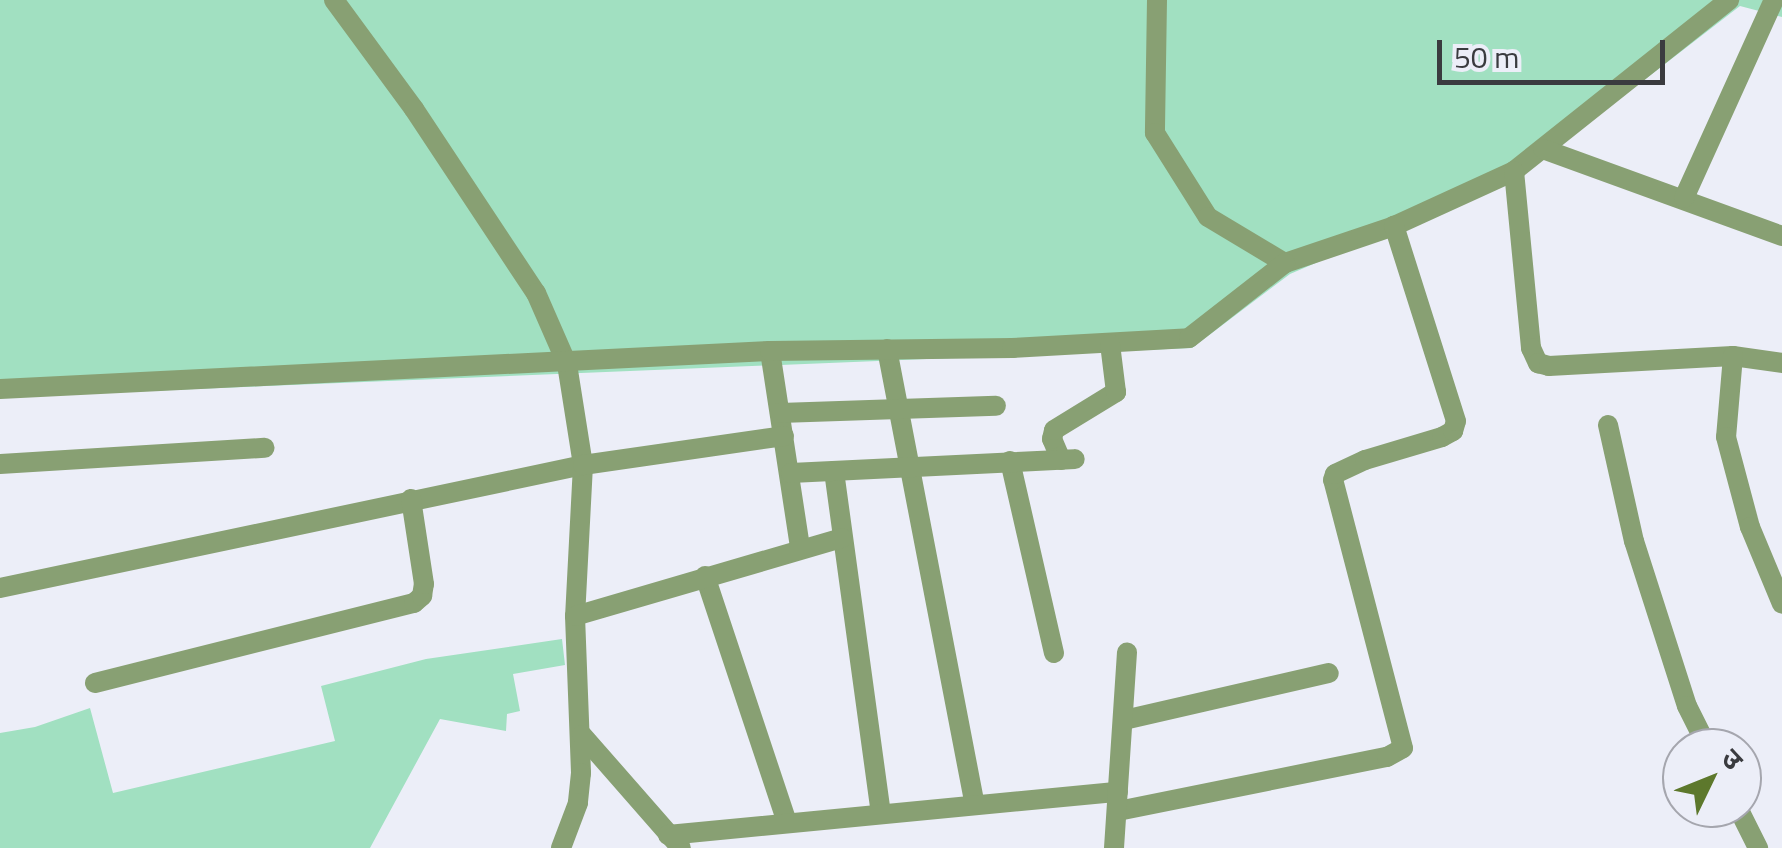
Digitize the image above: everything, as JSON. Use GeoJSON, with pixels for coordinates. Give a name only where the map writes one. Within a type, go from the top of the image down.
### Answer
{"type":"FeatureCollection","features":[{"type":"Feature","properties":{"kind":"street"},"geometry":{"type":"LineString","coordinates":[[334,0],[414,109],[536,293],[567,364],[583,465],[575,616],[582,735],[578,803],[561,848]]}},
{"type":"Feature","properties":{"kind":"street"},"geometry":{"type":"LineString","coordinates":[[1158,0],[1155,133],[1208,217],[1285,264]]}},
{"type":"Feature","properties":{"kind":"street"},"geometry":{"type":"LineString","coordinates":[[0,389],[770,351],[1110,344],[1190,338],[1285,264],[1394,226],[1514,171],[1729,0]]}},
{"type":"Feature","properties":{"kind":"street"},"geometry":{"type":"LineString","coordinates":[[1684,198],[1774,0]]}},
{"type":"Feature","properties":{"kind":"street"},"geometry":{"type":"LineString","coordinates":[[1543,149],[1782,236]]}},
{"type":"Feature","properties":{"kind":"street"},"geometry":{"type":"LineString","coordinates":[[1514,171],[1531,348],[1538,363],[1733,356],[1782,363]]}},
{"type":"Feature","properties":{"kind":"street"},"geometry":{"type":"LineString","coordinates":[[582,735],[675,841],[787,822],[974,802],[1118,802],[1387,757],[1402,748],[1333,480],[1335,474],[1365,460],[1453,432],[1456,421],[1394,226]]}},
{"type":"Feature","properties":{"kind":"street"},"geometry":{"type":"LineString","coordinates":[[790,473],[1068,460],[1052,439],[1054,430],[1116,392],[1110,344]]}},
{"type":"Feature","properties":{"kind":"street"},"geometry":{"type":"LineString","coordinates":[[887,349],[974,802]]}},
{"type":"Feature","properties":{"kind":"street"},"geometry":{"type":"LineString","coordinates":[[770,351],[800,547]]}},
{"type":"Feature","properties":{"kind":"street"},"geometry":{"type":"LineString","coordinates":[[1733,356],[1726,437],[1750,527],[1782,604]]}},
{"type":"Feature","properties":{"kind":"street"},"geometry":{"type":"LineString","coordinates":[[780,413],[996,406]]}},
{"type":"Feature","properties":{"kind":"street"},"geometry":{"type":"LineString","coordinates":[[1608,425],[1634,542],[1687,706],[1698,728]]}},
{"type":"Feature","properties":{"kind":"street"},"geometry":{"type":"LineString","coordinates":[[0,588],[126,565],[411,499],[583,465],[784,436]]}},
{"type":"Feature","properties":{"kind":"street"},"geometry":{"type":"LineString","coordinates":[[0,464],[265,448]]}},
{"type":"Feature","properties":{"kind":"street"},"geometry":{"type":"LineString","coordinates":[[1010,461],[1054,653]]}},
{"type":"Feature","properties":{"kind":"street"},"geometry":{"type":"LineString","coordinates":[[834,471],[881,812]]}},
{"type":"Feature","properties":{"kind":"street"},"geometry":{"type":"LineString","coordinates":[[95,683],[414,603],[422,596],[424,584],[411,499]]}},
{"type":"Feature","properties":{"kind":"street"},"geometry":{"type":"LineString","coordinates":[[575,616],[800,547],[842,538]]}},
{"type":"Feature","properties":{"kind":"street"},"geometry":{"type":"LineString","coordinates":[[705,576],[787,822]]}},
{"type":"Feature","properties":{"kind":"street"},"geometry":{"type":"LineString","coordinates":[[1114,848],[1127,652]]}},
{"type":"Feature","properties":{"kind":"street"},"geometry":{"type":"LineString","coordinates":[[1124,720],[1328,674]]}},
{"type":"Feature","properties":{"kind":"green space"},"geometry":{"type":"Polygon","coordinates":[[[0,0],[1782,0],[1782,17],[1740,6],[1521,175],[1290,274],[1192,348],[0,397],[0,0]]]}},
{"type":"Feature","properties":{"kind":"green space"},"geometry":{"type":"Polygon","coordinates":[[[562,639],[565,665],[513,674],[520,711],[507,714],[506,731],[440,719],[370,848],[0,848],[0,733],[35,727],[90,708],[113,793],[335,741],[321,686],[426,659],[562,639]]]}}]}
